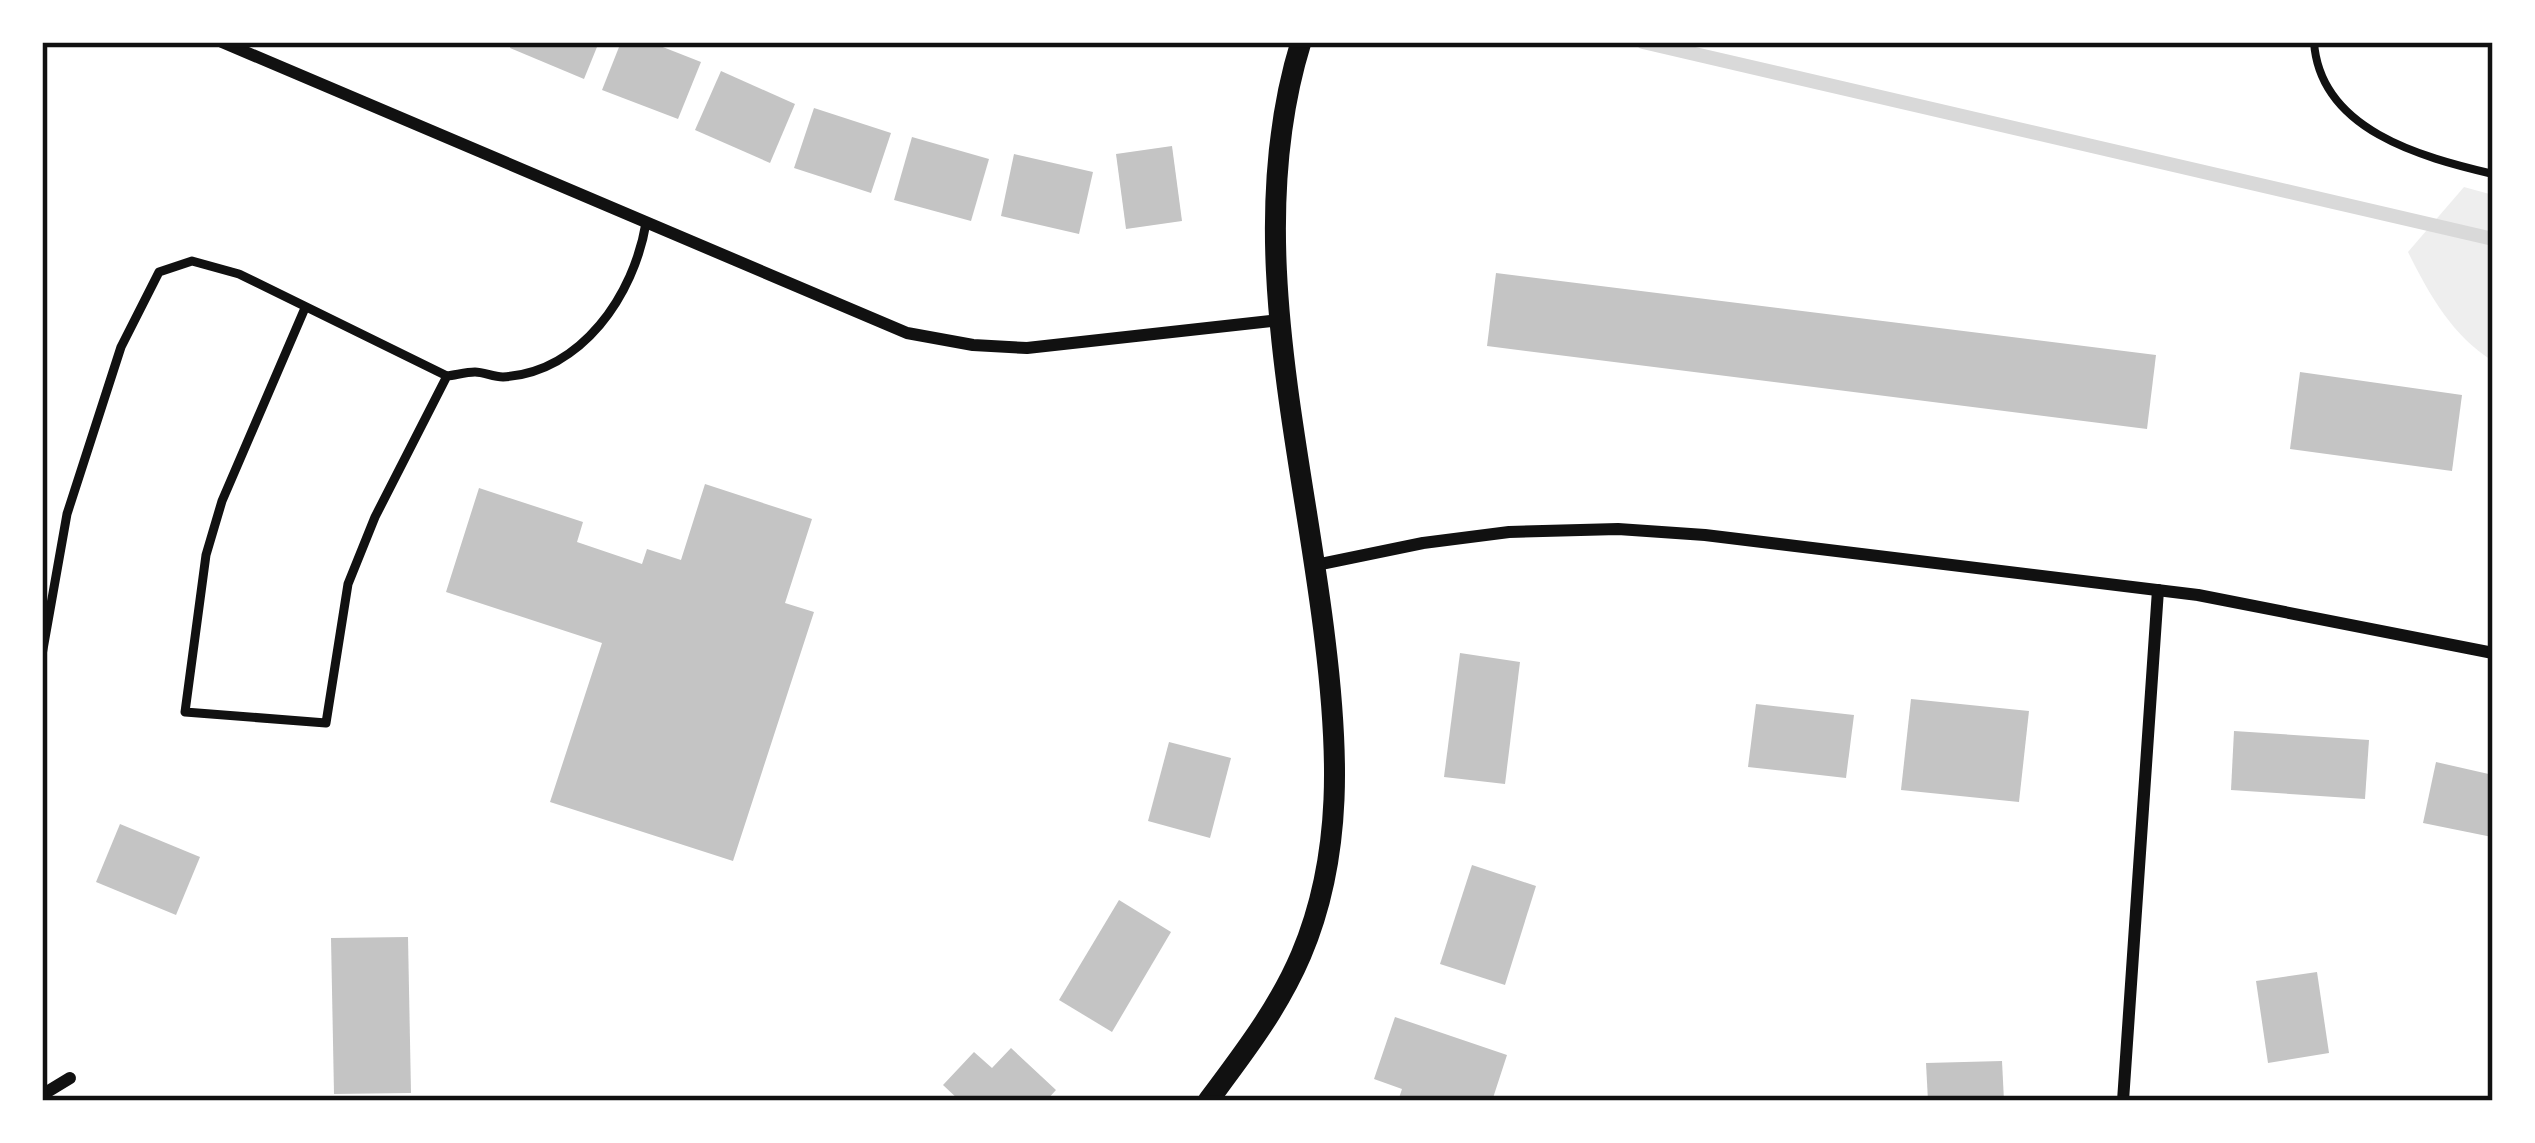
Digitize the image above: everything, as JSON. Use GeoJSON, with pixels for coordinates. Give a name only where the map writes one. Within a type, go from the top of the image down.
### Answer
{"type":"FeatureCollection","features":[{"type":"Feature","properties":{"kind":"street"},"geometry":{"type":"LineString","coordinates":[[222,42],[907,333],[973,345],[1027,348],[1280,320]]}},
{"type":"Feature","properties":{"kind":"street"},"geometry":{"type":"LineString","coordinates":[[1208,1101],[1268,1020],[1302,953],[1324,881],[1335,804],[1335,723],[1280,320],[1274,208],[1301,42]]}},
{"type":"Feature","properties":{"kind":"street"},"geometry":{"type":"LineString","coordinates":[[1316,565],[1423,543],[1509,532],[1618,529],[1705,535],[2158,590],[2493,653]]}},
{"type":"Feature","properties":{"kind":"street"},"geometry":{"type":"LineString","coordinates":[[2123,1101],[2158,590]]}},
{"type":"Feature","properties":{"kind":"street"},"geometry":{"type":"LineString","coordinates":[[42,1095],[70,1078]]}},
{"type":"Feature","properties":{"kind":"lane"},"geometry":{"type":"LineString","coordinates":[[42,655],[67,514],[121,347],[159,272],[193,261],[239,274],[447,376],[477,372],[500,377],[541,368],[571,352],[604,321],[629,284],[646,223]]}},
{"type":"Feature","properties":{"kind":"lane"},"geometry":{"type":"LineString","coordinates":[[305,308],[222,500],[206,555],[185,712],[326,722],[347,584],[375,517],[447,376]]}},
{"type":"Feature","properties":{"kind":"path"},"geometry":{"type":"LineString","coordinates":[[2314,42],[2324,82],[2340,108],[2391,141],[2493,175]]}},
{"type":"Feature","properties":{"kind":"shaded area"},"geometry":{"type":"Polygon","coordinates":[[[2464,187],[2493,195],[2493,361],[2454,327],[2408,252],[2464,187]]]}},
{"type":"Feature","properties":{"kind":"building"},"geometry":{"type":"Polygon","coordinates":[[[512,42],[599,42],[584,79],[510,48],[512,42]]]}},
{"type":"Feature","properties":{"kind":"building"},"geometry":{"type":"Polygon","coordinates":[[[621,42],[650,42],[701,62],[678,119],[602,90],[621,42]]]}},
{"type":"Feature","properties":{"kind":"building"},"geometry":{"type":"Polygon","coordinates":[[[721,71],[795,104],[770,163],[695,130],[721,71]]]}},
{"type":"Feature","properties":{"kind":"building"},"geometry":{"type":"Polygon","coordinates":[[[814,108],[891,133],[871,193],[794,168],[814,108]]]}},
{"type":"Feature","properties":{"kind":"building"},"geometry":{"type":"Polygon","coordinates":[[[912,137],[989,159],[971,221],[894,200],[912,137]]]}},
{"type":"Feature","properties":{"kind":"building"},"geometry":{"type":"Polygon","coordinates":[[[1172,146],[1182,221],[1126,229],[1116,154],[1172,146]]]}},
{"type":"Feature","properties":{"kind":"building"},"geometry":{"type":"Polygon","coordinates":[[[1014,154],[1093,172],[1079,234],[1001,216],[1014,154]]]}},
{"type":"Feature","properties":{"kind":"building"},"geometry":{"type":"Polygon","coordinates":[[[1496,273],[2156,355],[2147,429],[1487,346],[1496,273]]]}},
{"type":"Feature","properties":{"kind":"building"},"geometry":{"type":"Polygon","coordinates":[[[2300,372],[2462,395],[2452,471],[2290,449],[2300,372]]]}},
{"type":"Feature","properties":{"kind":"building"},"geometry":{"type":"Polygon","coordinates":[[[705,484],[812,519],[785,603],[814,612],[733,861],[550,802],[602,643],[446,592],[479,488],[583,522],[577,542],[642,564],[647,549],[681,560],[705,484]]]}},
{"type":"Feature","properties":{"kind":"building"},"geometry":{"type":"Polygon","coordinates":[[[1460,653],[1520,662],[1505,784],[1444,777],[1460,653]]]}},
{"type":"Feature","properties":{"kind":"building"},"geometry":{"type":"Polygon","coordinates":[[[1911,699],[2029,711],[2019,802],[1901,790],[1911,699]]]}},
{"type":"Feature","properties":{"kind":"building"},"geometry":{"type":"Polygon","coordinates":[[[1756,704],[1854,715],[1846,778],[1748,767],[1756,704]]]}},
{"type":"Feature","properties":{"kind":"building"},"geometry":{"type":"Polygon","coordinates":[[[2234,731],[2369,740],[2365,799],[2231,790],[2234,731]]]}},
{"type":"Feature","properties":{"kind":"building"},"geometry":{"type":"Polygon","coordinates":[[[1169,742],[1231,758],[1210,838],[1148,821],[1169,742]]]}},
{"type":"Feature","properties":{"kind":"building"},"geometry":{"type":"Polygon","coordinates":[[[2436,762],[2493,775],[2492,837],[2423,823],[2436,762]]]}},
{"type":"Feature","properties":{"kind":"building"},"geometry":{"type":"Polygon","coordinates":[[[120,824],[200,857],[176,915],[96,882],[120,824]]]}},
{"type":"Feature","properties":{"kind":"building"},"geometry":{"type":"Polygon","coordinates":[[[1472,865],[1536,886],[1505,985],[1440,964],[1472,865]]]}},
{"type":"Feature","properties":{"kind":"building"},"geometry":{"type":"Polygon","coordinates":[[[1119,900],[1171,932],[1112,1032],[1059,1000],[1119,900]]]}},
{"type":"Feature","properties":{"kind":"building"},"geometry":{"type":"Polygon","coordinates":[[[408,937],[411,1093],[334,1094],[331,938],[408,937]]]}},
{"type":"Feature","properties":{"kind":"building"},"geometry":{"type":"Polygon","coordinates":[[[2317,972],[2329,1053],[2268,1063],[2256,981],[2317,972]]]}},
{"type":"Feature","properties":{"kind":"building"},"geometry":{"type":"Polygon","coordinates":[[[1395,1017],[1507,1055],[1492,1101],[1398,1101],[1402,1089],[1374,1079],[1395,1017]]]}},
{"type":"Feature","properties":{"kind":"building"},"geometry":{"type":"Polygon","coordinates":[[[1011,1048],[1056,1090],[1046,1101],[960,1101],[943,1085],[974,1052],[992,1068],[1011,1048]]]}},
{"type":"Feature","properties":{"kind":"building"},"geometry":{"type":"Polygon","coordinates":[[[2002,1061],[2004,1101],[1928,1101],[1926,1063],[2002,1061]]]}},
{"type":"Feature","properties":{"kind":"waterway"},"geometry":{"type":"LineString","coordinates":[[1643,42],[2493,239]]}}]}
